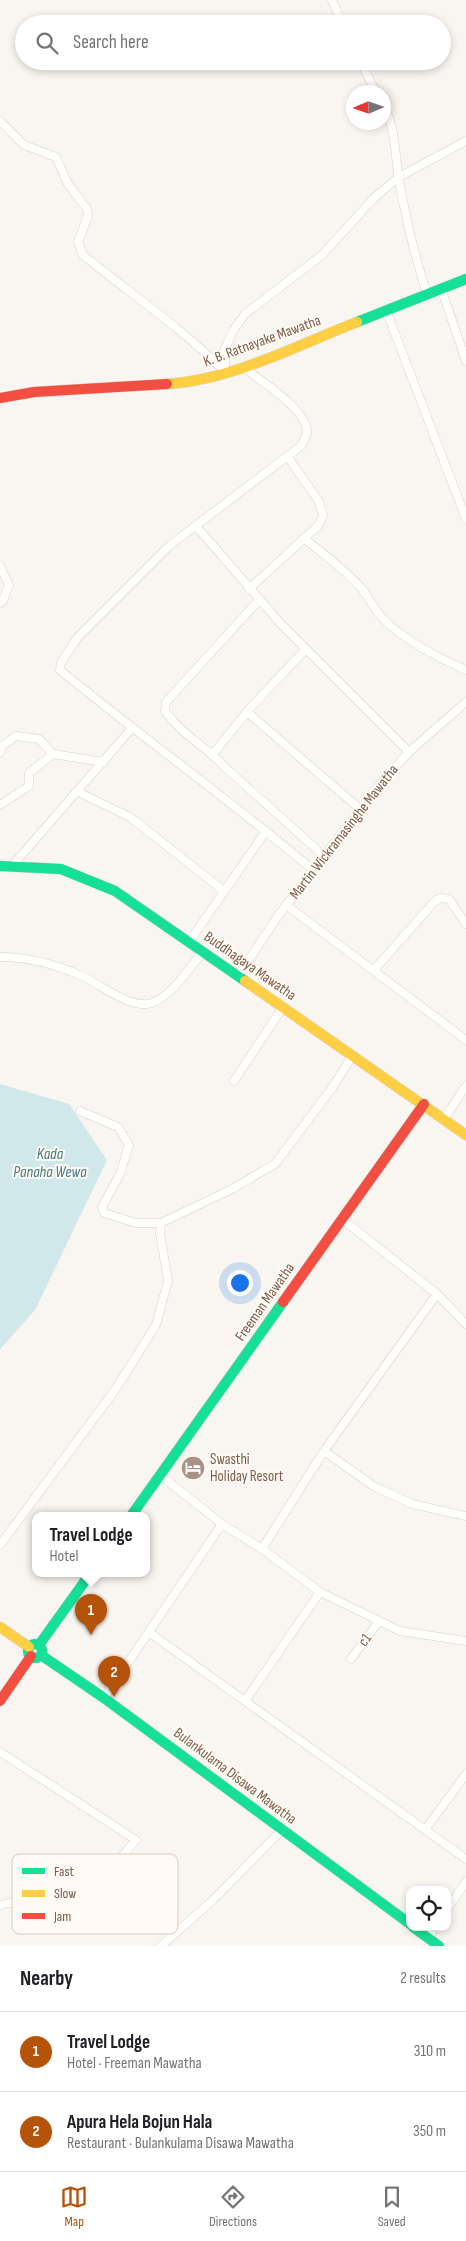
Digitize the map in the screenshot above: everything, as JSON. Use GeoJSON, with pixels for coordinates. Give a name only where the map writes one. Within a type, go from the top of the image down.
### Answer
{"type":"FeatureCollection","features":[{"type":"Feature","properties":{"kind":"main road","name":"K. B. Ratnayake Mawatha"},"geometry":{"type":"LineString","coordinates":[[0,398],[34,392],[181,383],[225,372],[243,367],[466,279]]}},
{"type":"Feature","properties":{"kind":"main road","name":"Buddhagaya Mawatha"},"geometry":{"type":"LineString","coordinates":[[0,866],[61,869],[114,891],[424,1104],[466,1135]]}},
{"type":"Feature","properties":{"kind":"main road","name":"Freeman Mawatha"},"geometry":{"type":"LineString","coordinates":[[134,1512],[424,1104]]}},
{"type":"Feature","properties":{"kind":"main road"},"geometry":{"type":"LineString","coordinates":[[0,1701],[88,1577]]}},
{"type":"Feature","properties":{"kind":"main road","name":"Bulankulama Disawa Mawatha"},"geometry":{"type":"LineString","coordinates":[[0,1627],[104,1698],[406,1921]]}},
{"type":"Feature","properties":{"kind":"main road"},"geometry":{"type":"LineString","coordinates":[[419,1931],[439,1946]]}},
{"type":"Feature","properties":{"kind":"street"},"geometry":{"type":"LineString","coordinates":[[332,0],[338,15]]}},
{"type":"Feature","properties":{"kind":"street"},"geometry":{"type":"LineString","coordinates":[[365,70],[372,85]]}},
{"type":"Feature","properties":{"kind":"street"},"geometry":{"type":"LineString","coordinates":[[0,122],[24,146],[56,157],[68,184],[87,209],[88,216],[78,242],[83,255],[188,336],[225,372]]}},
{"type":"Feature","properties":{"kind":"street"},"geometry":{"type":"LineString","coordinates":[[391,123],[395,139],[399,177],[418,265],[428,294]]}},
{"type":"Feature","properties":{"kind":"street"},"geometry":{"type":"LineString","coordinates":[[225,372],[225,350],[234,329],[245,314],[316,260],[375,197],[399,177],[466,142]]}},
{"type":"Feature","properties":{"kind":"street"},"geometry":{"type":"LineString","coordinates":[[441,288],[466,360]]}},
{"type":"Feature","properties":{"kind":"street"},"geometry":{"type":"LineString","coordinates":[[386,310],[466,519]]}},
{"type":"Feature","properties":{"kind":"street"},"geometry":{"type":"LineString","coordinates":[[243,367],[298,410],[306,424],[307,434],[301,446],[169,546],[77,638],[61,664],[60,670],[313,870]]}},
{"type":"Feature","properties":{"kind":"street"},"geometry":{"type":"LineString","coordinates":[[249,589],[318,525],[323,515],[318,500],[287,456]]}},
{"type":"Feature","properties":{"kind":"street"},"geometry":{"type":"LineString","coordinates":[[196,526],[259,600],[408,752]]}},
{"type":"Feature","properties":{"kind":"street"},"geometry":{"type":"LineString","coordinates":[[304,538],[362,589],[380,615],[400,633],[466,670]]}},
{"type":"Feature","properties":{"kind":"street"},"geometry":{"type":"LineString","coordinates":[[0,566],[9,585],[3,601],[0,603]]}},
{"type":"Feature","properties":{"kind":"street"},"geometry":{"type":"LineString","coordinates":[[259,600],[166,702],[165,712],[176,726],[213,754],[227,769],[324,856]]}},
{"type":"Feature","properties":{"kind":"street"},"geometry":{"type":"LineString","coordinates":[[213,754],[247,712],[306,649]]}},
{"type":"Feature","properties":{"kind":"street","name":"Martin Wickramasinghe Mawatha"},"geometry":{"type":"LineString","coordinates":[[238,976],[286,905],[408,752],[466,702]]}},
{"type":"Feature","properties":{"kind":"street"},"geometry":{"type":"LineString","coordinates":[[247,712],[360,810]]}},
{"type":"Feature","properties":{"kind":"street"},"geometry":{"type":"LineString","coordinates":[[12,866],[132,728]]}},
{"type":"Feature","properties":{"kind":"street"},"geometry":{"type":"LineString","coordinates":[[0,753],[2,746],[16,736],[39,739],[53,754],[103,762]]}},
{"type":"Feature","properties":{"kind":"street"},"geometry":{"type":"LineString","coordinates":[[0,805],[29,786],[29,773],[53,754]]}},
{"type":"Feature","properties":{"kind":"street"},"geometry":{"type":"LineString","coordinates":[[78,792],[130,817],[224,891]]}},
{"type":"Feature","properties":{"kind":"street"},"geometry":{"type":"LineString","coordinates":[[188,942],[266,831]]}},
{"type":"Feature","properties":{"kind":"street"},"geometry":{"type":"LineString","coordinates":[[374,970],[435,901],[440,898],[449,899],[466,924]]}},
{"type":"Feature","properties":{"kind":"street"},"geometry":{"type":"LineString","coordinates":[[286,905],[466,1040]]}},
{"type":"Feature","properties":{"kind":"street"},"geometry":{"type":"LineString","coordinates":[[0,957],[22,957],[81,976],[133,1004],[150,1003],[170,991],[203,952]]}},
{"type":"Feature","properties":{"kind":"street"},"geometry":{"type":"LineString","coordinates":[[234,1081],[283,1007]]}},
{"type":"Feature","properties":{"kind":"street"},"geometry":{"type":"LineString","coordinates":[[80,1111],[118,1126],[129,1145],[120,1174],[102,1207],[104,1213],[136,1224],[161,1223],[232,1189],[275,1164],[332,1088],[353,1055]]}},
{"type":"Feature","properties":{"kind":"street"},"geometry":{"type":"LineString","coordinates":[[444,1119],[466,1086]]}},
{"type":"Feature","properties":{"kind":"street"},"geometry":{"type":"LineString","coordinates":[[342,1219],[437,1294],[466,1324]]}},
{"type":"Feature","properties":{"kind":"street"},"geometry":{"type":"LineString","coordinates":[[0,1544],[114,1390],[156,1325],[168,1281],[160,1233],[161,1223]]}},
{"type":"Feature","properties":{"kind":"street"},"geometry":{"type":"LineString","coordinates":[[262,1549],[324,1452],[437,1294]]}},
{"type":"Feature","properties":{"kind":"street"},"geometry":{"type":"LineString","coordinates":[[324,1452],[375,1487],[412,1504],[466,1516]]}},
{"type":"Feature","properties":{"kind":"street"},"geometry":{"type":"LineString","coordinates":[[160,1475],[222,1524],[262,1549],[320,1592],[400,1631],[466,1641]]}},
{"type":"Feature","properties":{"kind":"street"},"geometry":{"type":"LineString","coordinates":[[104,1698],[150,1633],[222,1524]]}},
{"type":"Feature","properties":{"kind":"street"},"geometry":{"type":"LineString","coordinates":[[245,1701],[320,1592]]}},
{"type":"Feature","properties":{"kind":"street","name":"c1"},"geometry":{"type":"LineString","coordinates":[[351,1659],[379,1621]]}},
{"type":"Feature","properties":{"kind":"street"},"geometry":{"type":"LineString","coordinates":[[150,1633],[466,1859]]}},
{"type":"Feature","properties":{"kind":"street"},"geometry":{"type":"LineString","coordinates":[[0,1752],[136,1840],[123,1854]]}},
{"type":"Feature","properties":{"kind":"street"},"geometry":{"type":"LineString","coordinates":[[425,1830],[466,1774]]}},
{"type":"Feature","properties":{"kind":"street"},"geometry":{"type":"LineString","coordinates":[[178,1931],[213,1900],[282,1830]]}},
{"type":"Feature","properties":{"kind":"street"},"geometry":{"type":"LineString","coordinates":[[451,1903],[466,1882]]}},
{"type":"Feature","properties":{"kind":"street"},"geometry":{"type":"LineString","coordinates":[[428,1938],[432,1931]]}},
{"type":"Feature","properties":{"kind":"street"},"geometry":{"type":"LineString","coordinates":[[161,1946],[175,1934]]}},
{"type":"Feature","properties":{"kind":"water","name":"Kada Panaha Wewa"},"geometry":{"type":"Polygon","coordinates":[[[0,1084],[69,1104],[107,1160],[35,1310],[0,1349],[0,1084]]]}},
{"type":"Feature","properties":{"kind":"traffic: fast"},"geometry":{"type":"LineString","coordinates":[[357,322],[466,279]]}},
{"type":"Feature","properties":{"kind":"traffic: fast"},"geometry":{"type":"LineString","coordinates":[[0,866],[61,869],[115,891],[245,981]]}},
{"type":"Feature","properties":{"kind":"traffic: fast"},"geometry":{"type":"LineString","coordinates":[[134,1512],[283,1302]]}},
{"type":"Feature","properties":{"kind":"traffic: fast"},"geometry":{"type":"LineString","coordinates":[[39,1645],[88,1577]]}},
{"type":"Feature","properties":{"kind":"traffic: fast"},"geometry":{"type":"LineString","coordinates":[[35,1644],[40,1646],[42,1651],[40,1656],[35,1658],[30,1656],[28,1651],[30,1646],[35,1644]]}},
{"type":"Feature","properties":{"kind":"traffic: fast"},"geometry":{"type":"LineString","coordinates":[[41,1655],[104,1698],[406,1921]]}},
{"type":"Feature","properties":{"kind":"traffic: fast"},"geometry":{"type":"LineString","coordinates":[[418,1931],[439,1946]]}},
{"type":"Feature","properties":{"kind":"traffic: slow"},"geometry":{"type":"LineString","coordinates":[[167,384],[216,376],[240,369],[357,322]]}},
{"type":"Feature","properties":{"kind":"traffic: slow"},"geometry":{"type":"LineString","coordinates":[[245,981],[466,1135]]}},
{"type":"Feature","properties":{"kind":"traffic: slow"},"geometry":{"type":"LineString","coordinates":[[0,1627],[29,1647]]}},
{"type":"Feature","properties":{"kind":"traffic: jam"},"geometry":{"type":"LineString","coordinates":[[0,398],[34,392],[167,384]]}},
{"type":"Feature","properties":{"kind":"traffic: jam"},"geometry":{"type":"LineString","coordinates":[[283,1302],[424,1104]]}},
{"type":"Feature","properties":{"kind":"traffic: jam"},"geometry":{"type":"LineString","coordinates":[[0,1701],[31,1656]]}},
{"type":"Feature","properties":{"kind":"place","name":"Swasthi Holiday Resort"},"geometry":{"type":"Point","coordinates":[193,1468]}},
{"type":"Feature","properties":{"kind":"place","name":"Travel Lodge"},"geometry":{"type":"Point","coordinates":[91,1635]}},
{"type":"Feature","properties":{"kind":"place","name":"Apura Hela Bojun Hala"},"geometry":{"type":"Point","coordinates":[114,1697]}}]}
